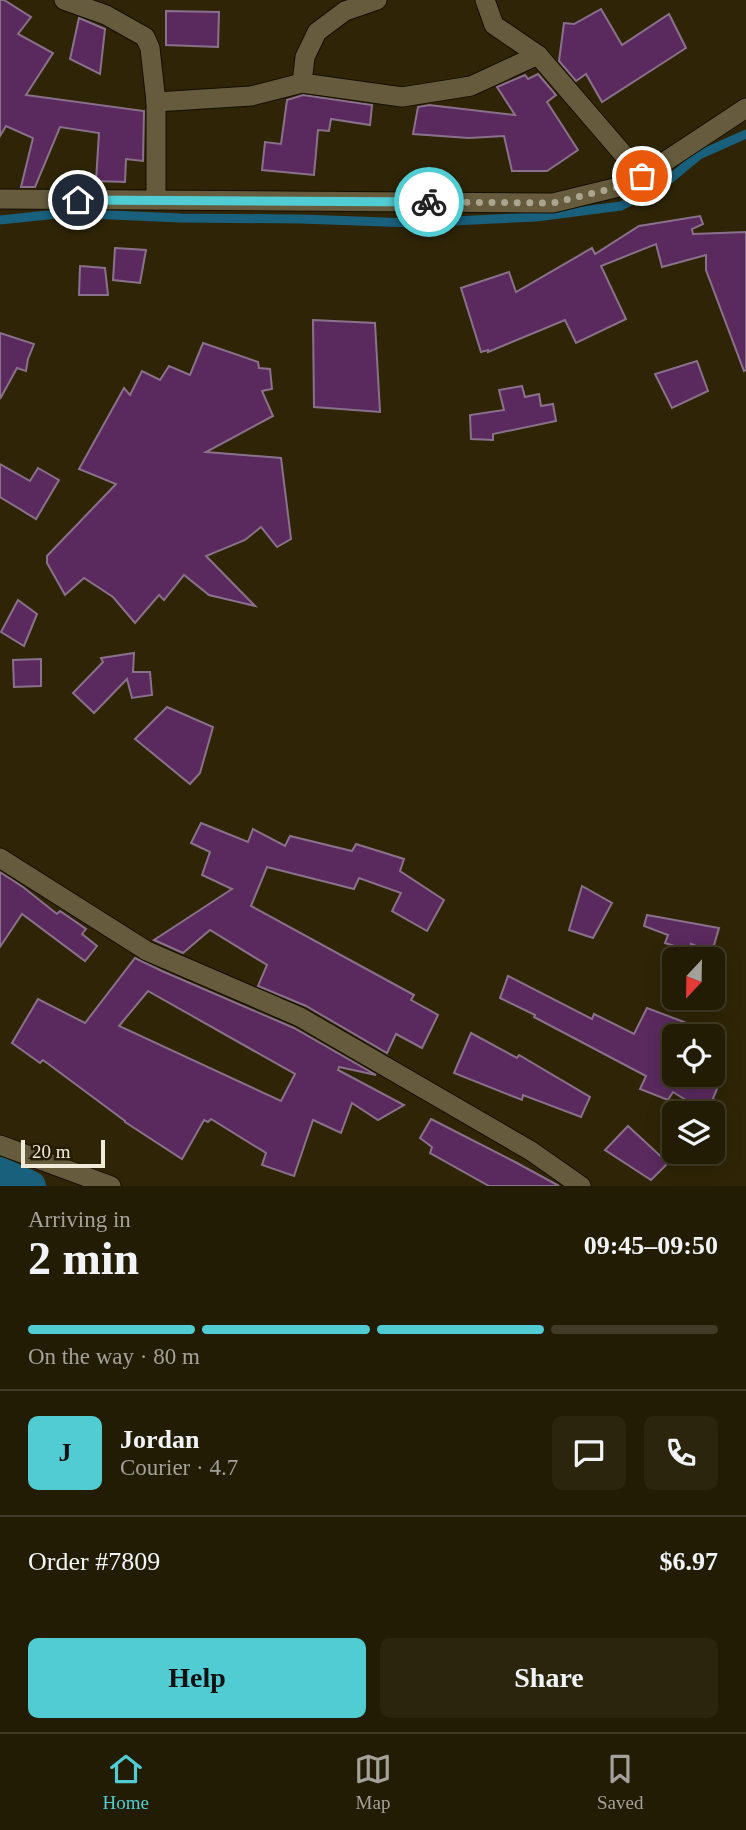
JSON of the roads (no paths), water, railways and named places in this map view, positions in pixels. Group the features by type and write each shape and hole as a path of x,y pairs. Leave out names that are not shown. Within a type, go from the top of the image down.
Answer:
{"street":[{"path":"64,0 106,15 145,37 150,48 156,102 156,200"},
{"path":"302,83 305,57 317,33 345,11 377,0"},
{"path":"485,0 494,25 538,55 642,176"},
{"path":"156,102 251,96 302,83 402,97 471,86 538,55"},
{"path":"0,199 553,203 631,184 746,108"},
{"path":"0,858 147,951 300,1017 531,1151 580,1186"},
{"path":"0,1145 111,1186"}],"waterway":[{"path":"0,220 67,213 412,223 536,217 621,206 665,183 699,155 746,134"},
{"path":"0,1172 31,1186"}]}
